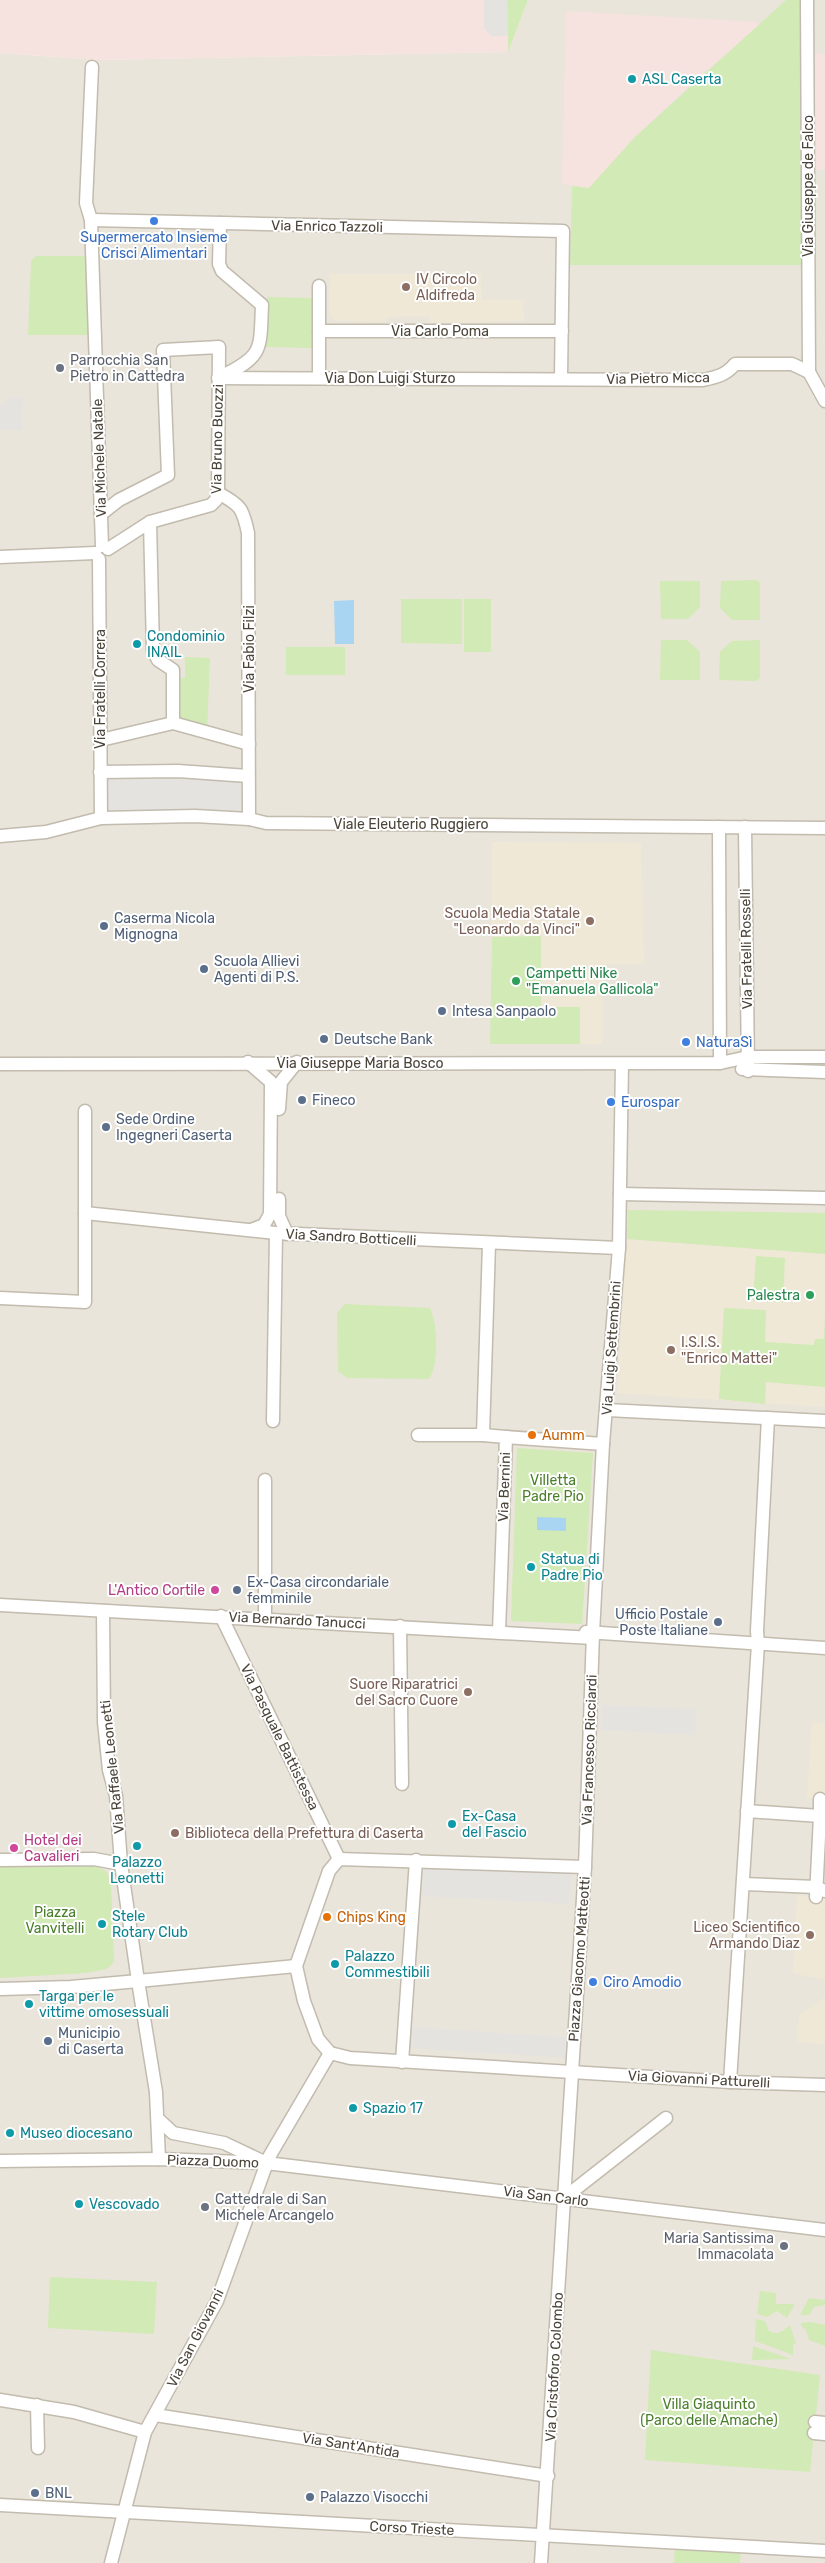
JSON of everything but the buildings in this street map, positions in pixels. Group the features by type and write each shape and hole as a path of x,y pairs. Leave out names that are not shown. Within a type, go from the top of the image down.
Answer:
{"street":[{"name":"Via Giuseppe de Falco","path":"808,0 809,372"},
{"name":"Via Michele Natale","path":"92,67 86,203 91,220 101,551"},
{"name":"Via Enrico Tazzoli","path":"91,220 563,231 562,331"},
{"path":"218,378 247,364 260,347 262,305 222,271 218,264 220,223"},
{"path":"319,286 319,378"},
{"name":"Via Carlo Poma","path":"319,331 562,331"},
{"path":"561,378 562,331"},
{"name":"Via Bruno Buozzi","path":"100,514 119,500 168,475 163,350 218,347 218,493 216,500 211,505 150,522 101,551"},
{"name":"Via Pietro Micca","path":"561,378 703,380 728,372 735,364 792,364 809,372"},
{"path":"809,372 824,398"},
{"name":"Via Don Luigi Sturzo","path":"218,378 561,378"},
{"name":"Via Fabio Filzi","path":"218,493 235,502 243,510 248,533 249,818"},
{"path":"150,522 153,650 158,660 173,670 173,723"},
{"path":"0,557 101,551"},
{"name":"Via Fratelli Correra","path":"101,551 101,818"},
{"path":"101,740 173,723 249,744"},
{"path":"100,772 178,771 248,776"},
{"name":"Viale Eleuterio Ruggiero","path":"0,836 46,832 101,818 168,816 249,818 266,823 825,828"},
{"name":"Via Fratelli Rosselli","path":"719,827 720,1063"},
{"name":"Via Fratelli Rosselli","path":"745,827 748,1070"},
{"name":"Via Giuseppe Maria Bosco","path":"0,1064 297,1062 622,1064 720,1063 748,1057 825,1057"},
{"path":"248,1062 271,1082 270,1214 264,1225 248,1230"},
{"path":"273,1421 282,1234 279,1216 279,1092 281,1082 297,1062"},
{"name":"Via Giuseppe Maria Bosco","path":"720,1063 748,1070 825,1072"},
{"name":"Via Luigi Settembrini","path":"593,1635 606,1410 618,1251 622,1064"},
{"path":"0,1298 85,1302 86,1111"},
{"path":"620,1194 825,1198"},
{"name":"Via Sandro Botticelli","path":"85,1213 282,1234 488,1247 618,1251"},
{"path":"483,1435 488,1247"},
{"path":"606,1410 825,1421"},
{"path":"730,2082 758,1644 757,1631 768,1418"},
{"name":"Via Bernini","path":"418,1435 506,1437 499,1629"},
{"path":"506,1437 604,1444"},
{"path":"264,1619 265,1480"},
{"name":"Via Bernardo Tanucci","path":"0,1605 400,1626 499,1629 825,1648"},
{"name":"Via Raffaele Leonetti","path":"103,1611 104,1722 109,1770 116,1796 121,1864 158,2124"},
{"name":"Via Pasquale Battistessa","path":"221,1616 339,1859"},
{"path":"400,1626 402,1784"},
{"name":"Via Francesco Ricciardi","path":"585,1867 593,1635"},
{"path":"743,1884 819,1892 820,1799"},
{"path":"748,1811 820,1816"},
{"path":"0,1860 94,1859 121,1864"},
{"path":"339,1859 329,1871 296,1966 304,2001 318,2039 330,2053 350,2058 572,2072"},
{"name":"Piazza Giacomo Matteotti","path":"339,1859 416,1860 585,1867 564,2198"},
{"path":"402,2062 416,1860"},
{"path":"0,1989 71,1987 296,1966"},
{"name":"Via San Giovanni","path":"111,2563 145,2432 216,2301 266,2163 330,2053"},
{"name":"Via Giovanni Patturelli","path":"572,2072 730,2082 825,2085"},
{"path":"564,2198 666,2118"},
{"name":"Piazza Duomo","path":"158,2124 160,2159 266,2163"},
{"name":"Piazza Duomo","path":"158,2124 173,2134 224,2142 266,2163"},
{"path":"0,2161 160,2159"},
{"name":"Via San Carlo","path":"266,2163 825,2230"},
{"name":"Via Cristoforo Colombo","path":"541,2563 548,2476 564,2198"},
{"path":"0,2400 37,2405 145,2432"},
{"path":"37,2405 38,2448"},
{"name":"Via Sant'Antida","path":"155,2414 548,2476"},
{"name":"Corso Trieste","path":"0,2505 825,2550"}],"shaded area":[{"path":"0,0 507,0 508,52 98,60 0,53"},
{"path":"484,0 507,0 508,36 491,36 484,28"},
{"path":"528,0 825,0 825,2563 0,2563 0,53 98,60 508,52"},
{"path":"566,11 755,22 761,25 701,75 635,137 589,188 562,184"},
{"path":"816,53 825,54 825,170 815,170 813,61"},
{"name":"IV Circolo Aldifreda","path":"330,274 481,274 482,300 523,300 524,321 429,323 429,316 387,317 384,322 335,321 329,313"},
{"path":"9,398 23,398 22,430 0,430 0,404 5,404 5,400"},
{"path":"100,772 248,776 249,819 101,818"},
{"path":"492,842 641,843 644,964 603,964 602,1044 580,1044 580,1007 541,1007 541,936 492,937"},
{"path":"627,1239 825,1254 825,1407 617,1393"},
{"path":"602,1705 697,1709 695,1735 601,1730"},
{"path":"812,1722 825,1723 825,1800 807,1798"},
{"path":"424,1867 572,1873 569,1904 421,1896"},
{"name":"Liceo Scientifico Armando Diaz","path":"797,1896 825,1897 825,1980 793,1973"},
{"path":"825,1997 825,2044 797,2042 799,2015"},
{"path":"411,2027 565,2037 565,2058 410,2048"}],"green space":[{"path":"507,0 528,0 508,52"},
{"path":"786,0 800,0 808,265 570,265 572,186 589,188 635,137"},
{"path":"36,256 86,256 88,335 28,335 31,261"},
{"path":"267,297 313,298 312,348 266,347"},
{"path":"757,580 760,583 760,620 732,620 720,608 721,581"},
{"path":"660,581 700,581 700,607 688,619 661,619"},
{"path":"401,599 462,599 462,644 401,643"},
{"path":"464,599 491,599 491,652 464,652"},
{"path":"661,640 687,640 700,652 700,680 660,680"},
{"path":"760,640 760,678 756,681 719,680 720,652 732,641"},
{"path":"286,647 345,647 345,675 286,675"},
{"path":"185,657 210,658 207,732 173,723 173,677 185,678"},
{"name":"Campetti Nike \"Emanuela Gallicola\"","path":"541,936 541,1007 580,1007 580,1044 490,1044 492,937"},
{"path":"628,1210 825,1213 825,1254 627,1239"},
{"path":"756,1256 785,1258 783,1302 753,1301"},
{"path":"345,1304 430,1308 435,1324 436,1355 429,1379 347,1378 338,1371 337,1313"},
{"path":"724,1308 766,1310 765,1342 814,1345 815,1339 824,1339 825,1317 825,1387 766,1382 765,1404 719,1399"},
{"name":"Villetta Padre Pio","path":"517,1448 593,1453 582,1624 511,1621"},
{"name":"Piazza Vanvitelli","path":"97,1866 107,1872 111,1881 114,1962 107,1969 86,1973 0,1978 0,1867"},
{"path":"50,2277 157,2282 154,2334 48,2328"},
{"path":"760,2291 776,2293 776,2304 795,2304 787,2318 777,2311 767,2317 757,2314"},
{"path":"809,2298 825,2300 825,2305 814,2307 809,2315 800,2315"},
{"path":"756,2319 765,2321 769,2331 776,2333 781,2332 790,2325 796,2344 793,2344 793,2355 755,2341"},
{"path":"811,2322 825,2325 825,2346 809,2340 806,2330 801,2326 801,2323"},
{"path":"753,2346 791,2359 752,2360"},
{"name":"Villa Giaquinto (Parco delle Amache)","path":"651,2350 820,2375 810,2472 645,2460"},
{"path":"675,2544 741,2547 740,2563 674,2563"}],"water":[{"path":"354,600 354,644 335,644 334,601"},
{"path":"537,1517 566,1518 566,1531 537,1530"}],"place":[{"name":"ASL Caserta","path":"632,79"},
{"name":"Supermercato Insieme Crisci Alimentari","path":"154,221"},
{"name":"IV Circolo Aldifreda","path":"406,287"},
{"name":"Parrocchia San Pietro in Cattedra","path":"60,368"},
{"name":"Condominio INAIL","path":"137,644"},
{"name":"Scuola Media Statale \"Leonardo da Vinci\"","path":"590,921"},
{"name":"Caserma Nicola Mignogna","path":"104,926"},
{"name":"Scuola Allievi Agenti di P.S.","path":"204,969"},
{"name":"Campetti Nike \"Emanuela Gallicola\"","path":"516,981"},
{"name":"Intesa Sanpaolo","path":"442,1011"},
{"name":"Deutsche Bank","path":"324,1039"},
{"name":"NaturaSì","path":"686,1042"},
{"name":"Fineco","path":"302,1100"},
{"name":"Eurospar","path":"611,1102"},
{"name":"Sede Ordine Ingegneri Caserta","path":"106,1127"},
{"name":"Palestra","path":"810,1295"},
{"name":"I.S.I.S. \"Enrico Mattei\"","path":"671,1350"},
{"name":"Aumm","path":"532,1435"},
{"name":"Statua di Padre Pio","path":"531,1567"},
{"name":"L'Antico Cortile","path":"215,1590"},
{"name":"Ex-Casa circondariale femminile","path":"237,1590"},
{"name":"Ufficio Postale Poste Italiane","path":"718,1622"},
{"name":"Suore Riparatrici del Sacro Cuore","path":"468,1692"},
{"name":"Ex-Casa del Fascio","path":"452,1824"},
{"name":"Biblioteca della Prefettura di Caserta","path":"175,1833"},
{"name":"Palazzo Leonetti","path":"137,1846"},
{"name":"Hotel dei Cavalieri","path":"14,1848"},
{"name":"Chips King","path":"327,1917"},
{"name":"Stele Rotary Club","path":"102,1924"},
{"name":"Liceo Scientifico Armando Diaz","path":"810,1935"},
{"name":"Palazzo Commestibili","path":"335,1964"},
{"name":"Ciro Amodio","path":"593,1982"},
{"name":"Targa per le vittime omosessuali","path":"29,2004"},
{"name":"Municipio di Caserta","path":"48,2041"},
{"name":"Spazio 17","path":"353,2108"},
{"name":"Museo diocesano","path":"10,2133"},
{"name":"Vescovado","path":"79,2204"},
{"name":"Cattedrale di San Michele Arcangelo","path":"205,2207"},
{"name":"Maria Santissima Immacolata","path":"784,2246"},
{"name":"BNL","path":"35,2493"},
{"name":"Palazzo Visocchi","path":"310,2497"}]}
